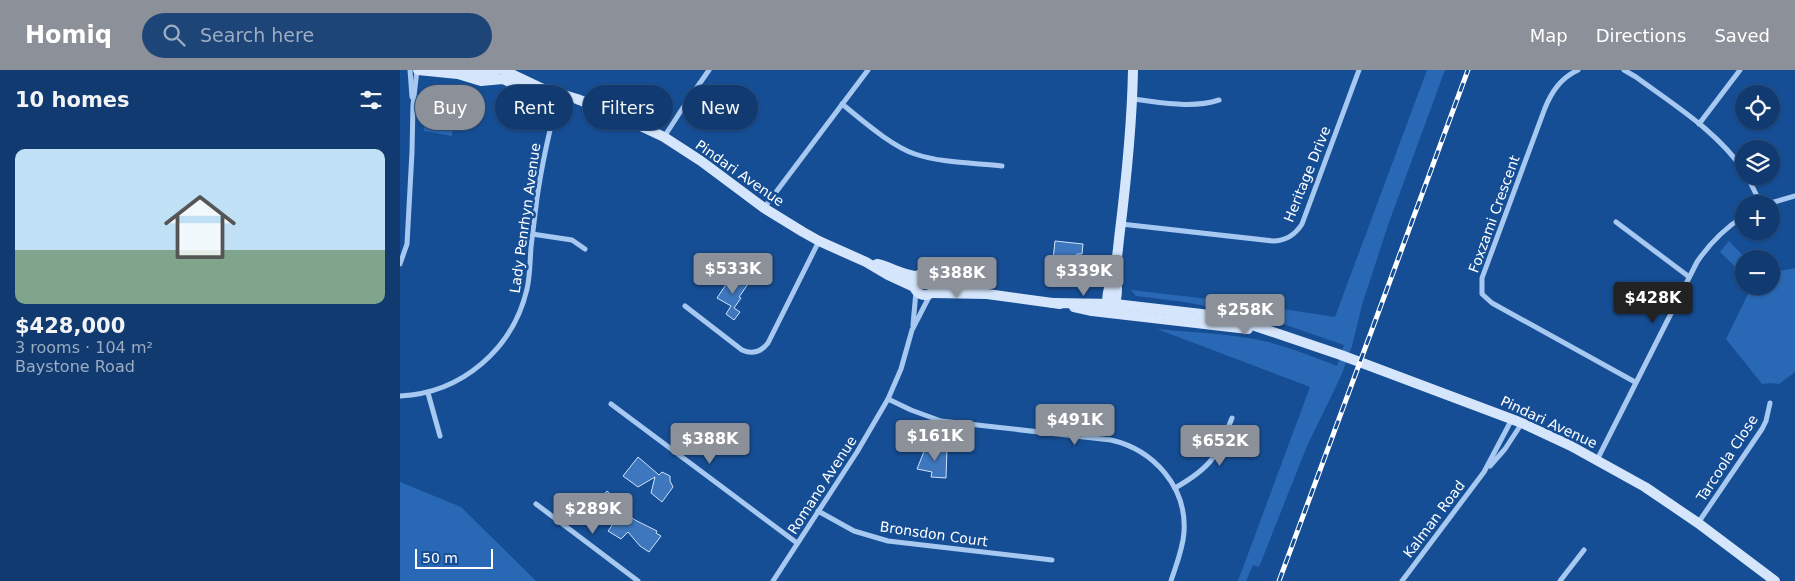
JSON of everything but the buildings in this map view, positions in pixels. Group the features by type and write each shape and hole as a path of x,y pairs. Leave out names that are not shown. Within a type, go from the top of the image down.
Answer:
{"street":[{"path":"410,70 413,105"},
{"path":"400,264 407,244 413,105 417,70"},
{"name":"Pindari Avenue","path":"417,70 458,74 481,80 503,72 522,85"},
{"path":"664,138 709,70"},
{"path":"764,208 868,70"},
{"path":"1110,307 1110,283 1115,268 1121,224 1132,99 1132,70"},
{"name":"Heritage Drive","path":"1121,224 1273,241 1290,238 1299,230 1302,224 1359,70"},
{"name":"Foxzami Crescent","path":"1578,70 1569,74 1561,81 1550,96 1482,278 1482,294 1492,303 1635,382"},
{"path":"1624,70 1698,124 1725,147 1735,160"},
{"path":"1698,124 1740,70"},
{"name":"Pindari Avenue","path":"573,98 597,106 664,138 701,161 764,208 820,241 866,262 915,289"},
{"path":"1132,99 1194,105 1219,100"},
{"path":"842,104 894,143 915,154 939,159 1002,166"},
{"name":"Lady Penrhyn Avenue","path":"400,396 428,393 459,380 488,359 511,330 518,317 528,287 532,234 540,177 551,130"},
{"path":"1780,200 1795,196"},
{"path":"1616,222 1688,276"},
{"path":"1597,460 1688,276 1713,240 1735,223"},
{"path":"532,234 572,240 584,248"},
{"path":"685,306 742,350 751,353 760,351 768,343 820,241"},
{"name":"Pindari Avenue","path":"866,262 888,266 912,276 918,276"},
{"path":"928,274 936,281 936,287 931,294 922,295 915,289 915,281 918,276 928,274"},
{"name":"Pindari Avenue","path":"936,281 987,294 1054,303 1092,311 1110,307 1286,336 1341,355 1517,421 1597,460 1645,487 1698,523 1775,581"},
{"name":"Romano Avenue","path":"773,581 867,437 888,400 901,369 912,330 915,289"},
{"name":"Pindari Avenue","path":"931,294 987,294"},
{"name":"Romano Avenue","path":"912,330 931,294"},
{"path":"428,393 440,436"},
{"path":"888,400 926,416 948,422 1099,438 1122,442 1150,457 1167,475 1175,488 1182,510 1184,534 1171,581"},
{"name":"Tarcoola Close","path":"1698,523 1762,429 1770,403"},
{"path":"611,404 797,543"},
{"path":"1175,488 1195,476 1210,463 1220,448 1232,418"},
{"name":"Kalman Road","path":"1484,472 1505,449 1517,421"},
{"name":"Kalman Road","path":"1402,581 1484,472 1517,421"},
{"path":"536,504 638,581"},
{"name":"Bronsdon Court","path":"818,511 854,531 888,542 1052,560"},
{"path":"1570,581 1562,579 1584,550"}],"shaded area":[{"path":"1427,70 1445,70 1388,225 1362,305 1352,346 1341,376 1307,446 1259,567 1253,565 1246,581 1238,581 1310,387 1157,329 1254,339 1285,347 1337,366 1344,345 1260,316 1184,302 1136,296 1131,290 1251,304 1335,317"},
{"path":"424,130 453,130 452,136"},
{"path":"1729,241 1738,250 1735,250 1735,266 1720,252"},
{"path":"1795,268 1795,372 1779,384 1762,384 1726,339 1748,295 1780,295 1780,271"},
{"path":"400,482 461,507 536,581 400,581"}],"railway":[{"path":"1279,581 1468,70"}]}
